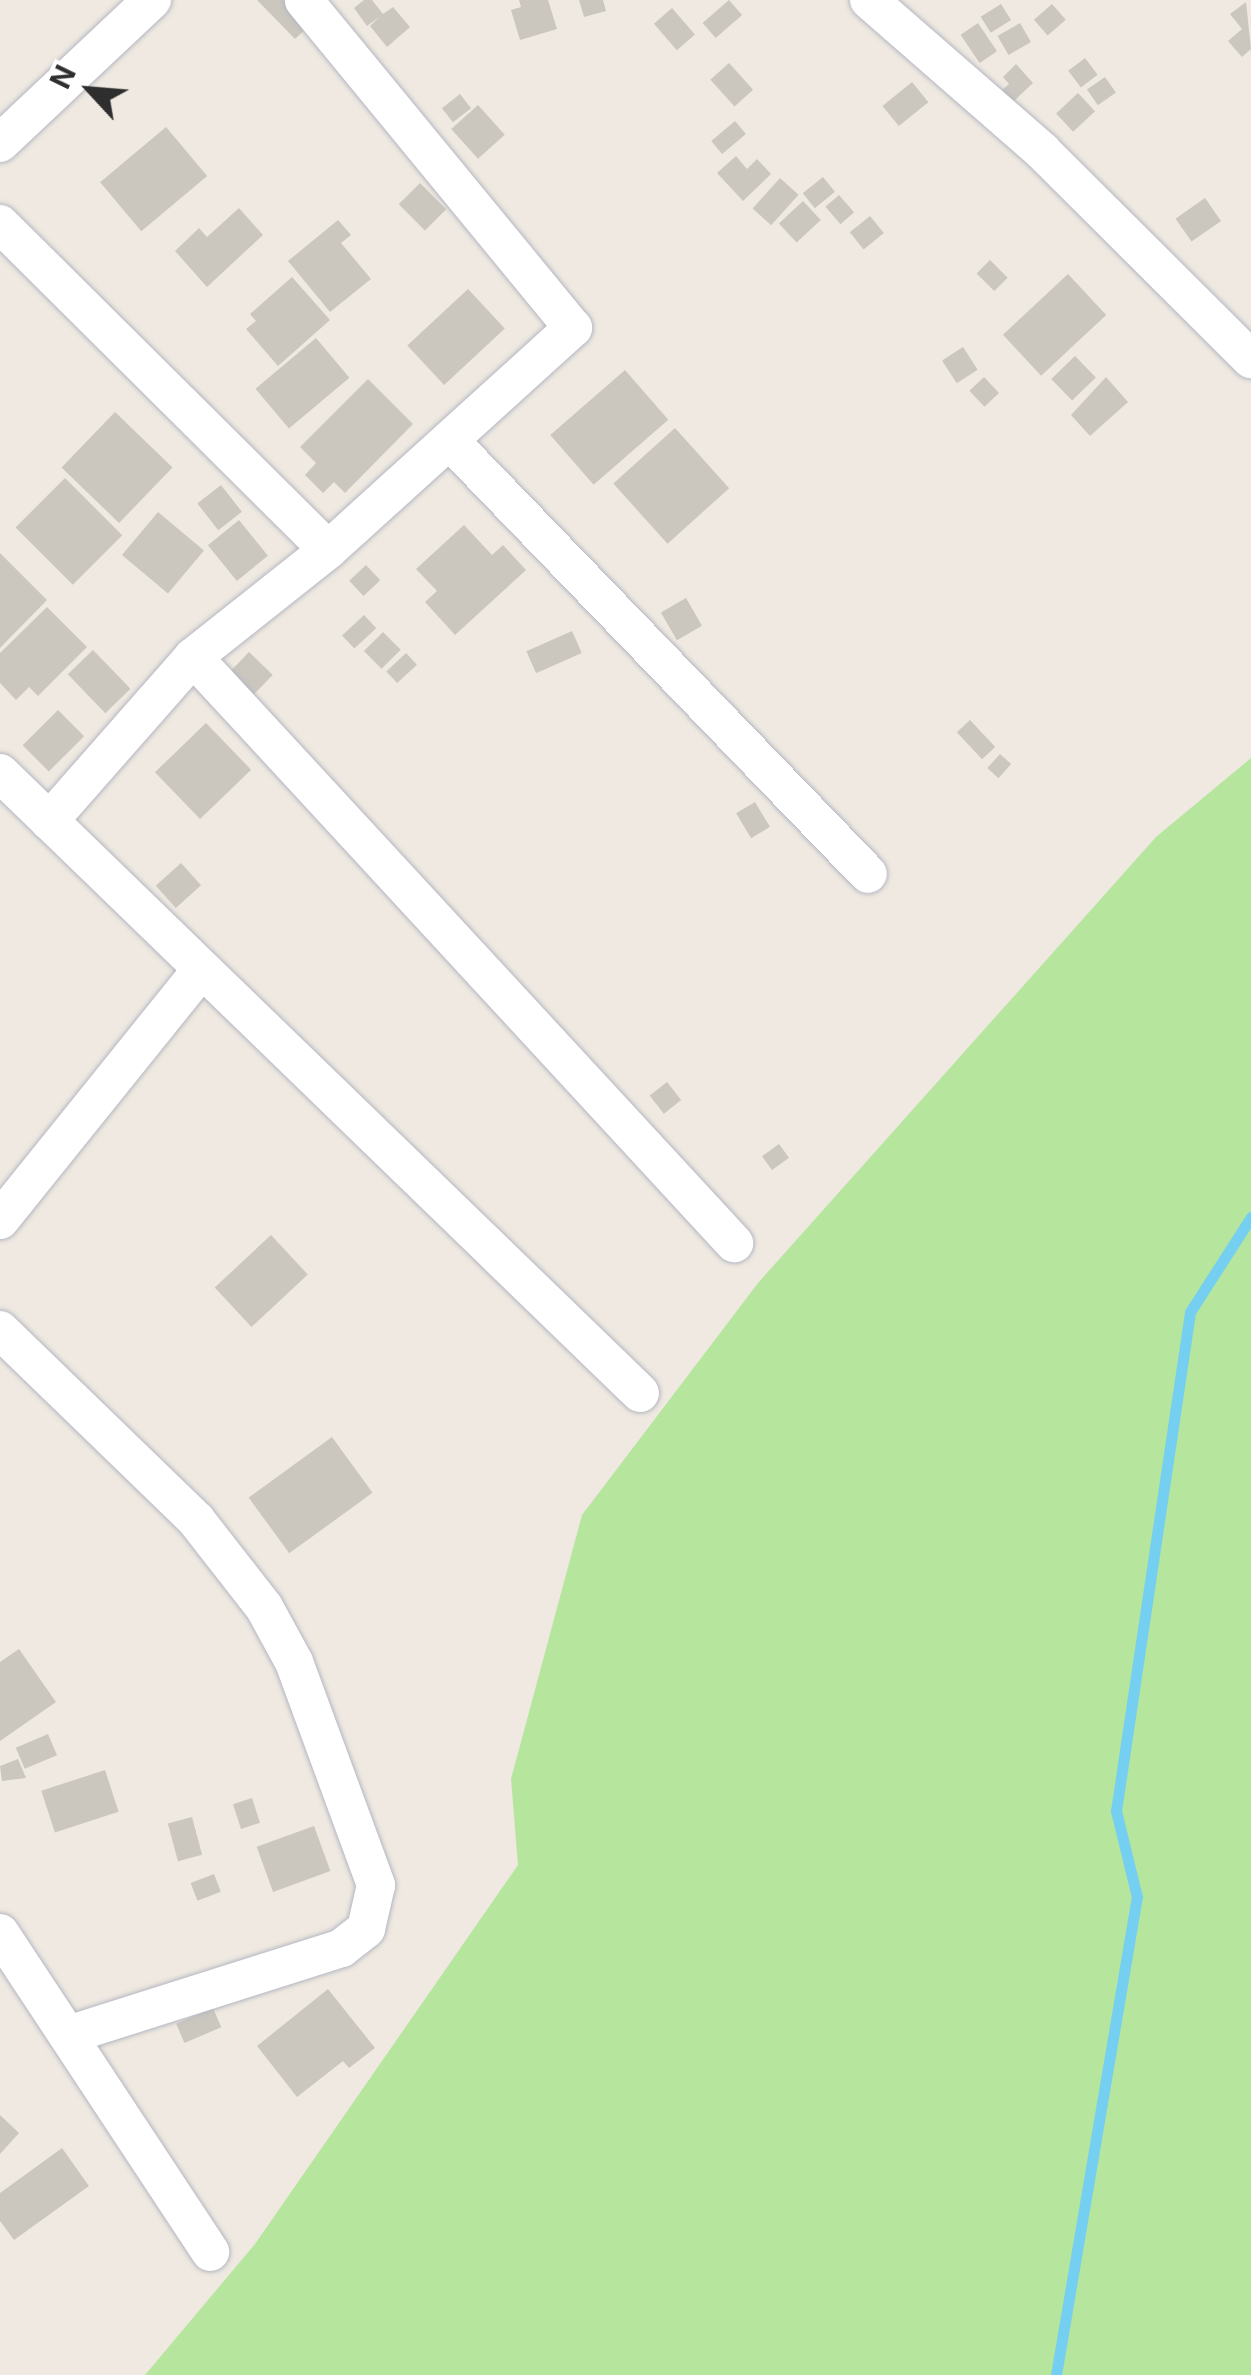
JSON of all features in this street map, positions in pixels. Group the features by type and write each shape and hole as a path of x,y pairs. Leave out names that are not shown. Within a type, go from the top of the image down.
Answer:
{"street":[{"path":"0,143 152,0"},
{"path":"49,820 193,656 328,550 573,328 304,0"},
{"path":"868,0 1042,151 1251,359"},
{"path":"0,224 328,550"},
{"path":"449,440 868,874"},
{"path":"193,656 734,1244"},
{"path":"0,774 640,1392"},
{"path":"0,1220 202,969"},
{"path":"0,1330 196,1520 264,1607 294,1662 376,1885 366,1929 342,1948 67,2035"},
{"path":"0,1932 210,2252"}],"green space":[{"path":"1251,758 1251,2375 145,2375 255,2244 518,1865 511,1779 582,1515 758,1283 1156,837"}],"building":[{"path":"257,0 293,0 313,22 295,39"},
{"path":"364,0 372,0 383,14 393,7 410,27 387,47 370,26 379,17 367,26 354,8"},
{"path":"519,0 548,0 557,29 520,40 511,10 521,7"},
{"path":"579,0 603,0 606,11 584,17"},
{"path":"729,0 742,15 716,38 703,23"},
{"path":"1246,2 1251,49 1242,57 1228,41 1242,29 1230,14"},
{"path":"1001,4 1011,20 991,33 981,17"},
{"path":"1052,4 1066,20 1048,36 1034,20"},
{"path":"672,8 695,34 677,50 654,24"},
{"path":"978,23 997,51 980,63 961,35"},
{"path":"1020,23 1031,42 1008,55 997,36"},
{"path":"1085,58 1098,75 1081,87 1068,71"},
{"path":"729,63 753,90 735,106 710,80"},
{"path":"1016,64 1033,83 1014,101 1002,90 1009,84 1003,77"},
{"path":"1105,77 1116,93 1098,105 1087,90"},
{"path":"912,82 928,102 899,126 882,106"},
{"path":"1078,93 1095,111 1073,132 1056,113"},
{"path":"460,94 471,108 453,122 442,108"},
{"path":"478,105 505,135 478,159 451,129"},
{"path":"735,121 746,134 722,154 711,141"},
{"path":"166,127 207,176 141,231 100,182"},
{"path":"736,156 747,169 757,159 771,174 743,201 717,173"},
{"path":"823,177 835,192 815,208 803,193"},
{"path":"780,178 799,195 771,225 753,208"},
{"path":"420,183 446,209 425,230 399,204"},
{"path":"839,195 854,212 841,224 825,207"},
{"path":"1205,198 1221,221 1192,242 1176,219"},
{"path":"803,201 821,220 797,243 779,224"},
{"path":"239,208 263,235 207,287 175,251 199,228 207,237"},
{"path":"870,216 884,233 864,249 850,232"},
{"path":"338,220 351,235 341,243 371,279 330,312 288,261"},
{"path":"990,260 1008,278 994,291 977,273"},
{"path":"1068,274 1106,315 1041,376 1003,335"},
{"path":"292,277 330,320 278,366 246,329 256,321 250,314"},
{"path":"468,289 505,328 444,385 407,346"},
{"path":"316,338 349,378 289,429 255,389"},
{"path":"963,347 978,370 957,383 942,361"},
{"path":"1075,356 1096,378 1072,401 1051,379"},
{"path":"625,370 668,420 594,485 550,435"},
{"path":"984,377 999,393 984,407 969,391"},
{"path":"1106,377 1128,402 1090,436 1071,415"},
{"path":"368,379 413,424 345,493 334,482 323,493 305,475 316,463 300,447"},
{"path":"115,412 173,468 119,523 62,467"},
{"path":"675,428 729,488 668,544 613,484"},
{"path":"65,478 122,535 73,585 16,527"},
{"path":"221,485 242,512 218,530 197,503"},
{"path":"158,512 204,551 168,593 122,555"},
{"path":"239,520 268,556 237,581 208,545"},
{"path":"464,525 492,555 503,545 526,570 455,635 425,602 437,591 416,569"},
{"path":"0,553 47,600 0,648"},
{"path":"366,565 380,580 364,596 349,581"},
{"path":"686,598 702,626 677,640 661,612"},
{"path":"47,607 87,647 38,696 29,687 16,700 0,683 0,653"},
{"path":"364,615 376,628 354,649 342,635"},
{"path":"572,631 582,653 536,673 526,651"},
{"path":"383,632 401,650 382,669 364,651"},
{"path":"93,650 131,689 105,713 68,674"},
{"path":"249,652 273,675 249,699 225,676"},
{"path":"406,653 417,665 397,683 386,671"},
{"path":"58,710 84,736 49,772 23,745"},
{"path":"970,720 995,747 982,759 957,732"},
{"path":"206,723 251,770 200,819 155,772"},
{"path":"1000,754 1011,764 998,778 987,768"},
{"path":"755,802 770,827 751,838 736,813"},
{"path":"181,863 201,885 176,908 156,886"},
{"path":"667,1082 681,1100 664,1114 650,1096"},
{"path":"779,1144 789,1158 772,1170 762,1156"},
{"path":"271,1235 308,1274 252,1327 215,1288"},
{"path":"332,1437 373,1493 289,1553 249,1498"},
{"path":"19,1649 56,1702 0,1741 0,1662"},
{"path":"48,1734 57,1755 25,1769 16,1748"},
{"path":"18,1759 26,1778 2,1781 0,1766"},
{"path":"105,1770 119,1812 55,1833 41,1791"},
{"path":"252,1798 260,1823 241,1829 233,1804"},
{"path":"192,1817 202,1855 178,1861 168,1823"},
{"path":"314,1826 330,1871 273,1892 257,1847"},
{"path":"214,1874 221,1892 197,1901 191,1883"},
{"path":"328,1989 375,2048 349,2068 343,2061 297,2097 257,2046"},
{"path":"213,2008 221,2027 184,2043 176,2024"},
{"path":"0,2115 19,2133 0,2154"},
{"path":"62,2148 89,2186 14,2240 0,2221 0,2193"}],"waterway":[{"path":"1056,2375 1137,1897 1116,1811 1190,1312 1251,1217"}]}
